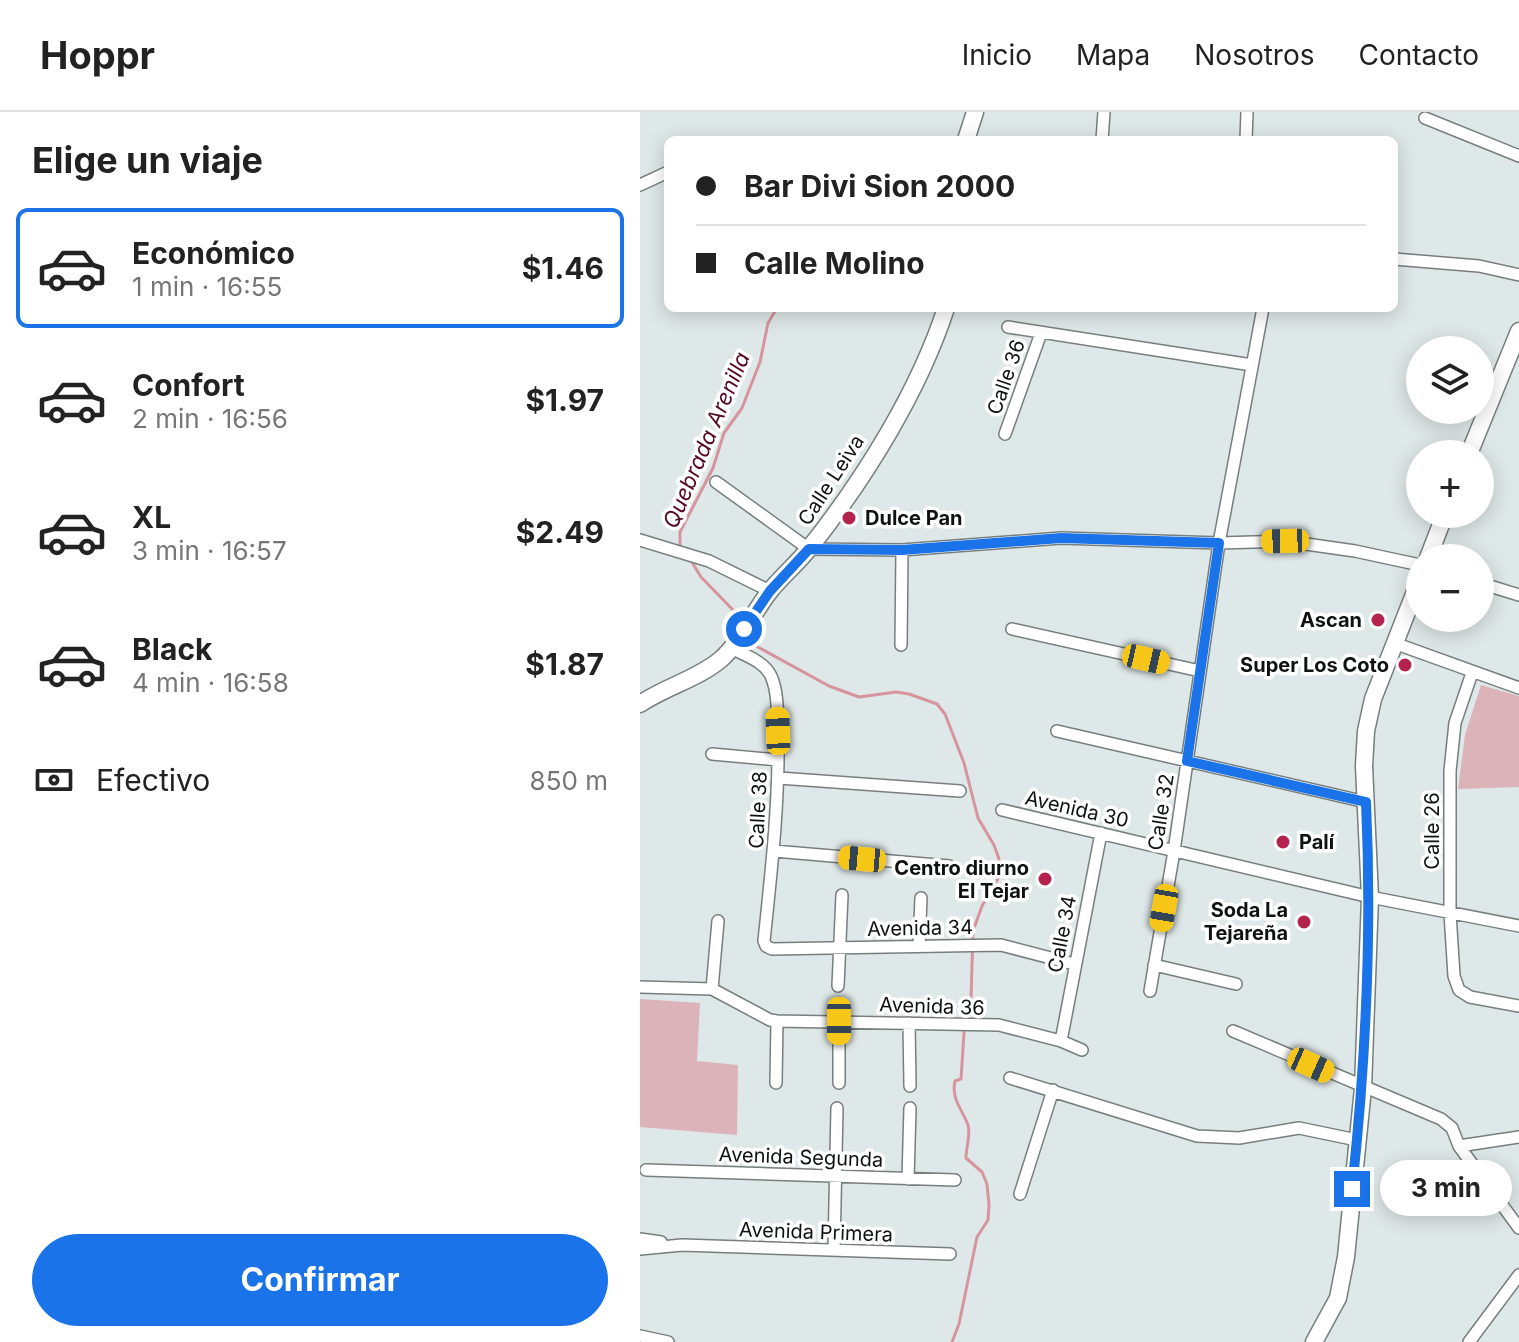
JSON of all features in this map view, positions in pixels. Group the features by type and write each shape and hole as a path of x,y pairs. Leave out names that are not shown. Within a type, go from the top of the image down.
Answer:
{"main road":[{"path":"967,136 975,112"},
{"name":"Calle Leiva","path":"640,704 717,662 731,648 770,591 809,549 851,492 905,399 945,312"},
{"path":"1475,440 1519,331"},
{"path":"1314,1342 1338,1298 1346,1257 1363,1088 1370,897 1366,731 1373,699 1406,613"}],"street":[{"path":"1102,136 1104,112"},
{"path":"1246,136 1247,112"},
{"path":"1425,118 1519,156"},
{"path":"640,185 664,174"},
{"path":"1398,259 1479,266 1519,275"},
{"name":"Calle 32","path":"1150,991 1174,851 1219,543 1262,312"},
{"path":"1008,327 1252,365"},
{"name":"Calle 36","path":"1005,434 1041,333"},
{"path":"716,482 809,549 902,550 1061,538 1219,543 1285,541 1406,562"},
{"path":"640,540 709,561 770,591"},
{"path":"901,645 902,550"},
{"path":"1494,587 1519,595"},
{"path":"1012,629 1200,671"},
{"path":"1394,643 1519,688"},
{"name":"Calle 38","path":"731,648 764,666 771,677 777,715 779,778 766,946"},
{"name":"Calle 26","path":"1472,673 1455,723 1450,771 1450,913 1454,976 1459,990 1470,997 1519,1006"},
{"path":"1057,731 1366,802"},
{"path":"712,754 778,760"},
{"path":"779,778 960,791"},
{"name":"Avenida 30","path":"1002,810 1370,897 1519,926"},
{"name":"Calle 34","path":"1061,1041 1101,833"},
{"path":"774,851 949,866"},
{"path":"838,986 842,895"},
{"path":"919,946 921,898"},
{"path":"712,989 718,921"},
{"name":"Avenida 34","path":"766,946 772,949 1001,945 1074,964"},
{"path":"1154,965 1236,984"},
{"name":"Avenida 36","path":"640,987 712,989 777,1021 999,1025 1061,1041 1082,1050"},
{"path":"776,1083 777,1021"},
{"path":"839,1021 839,1083"},
{"path":"909,1023 910,1086"},
{"path":"1233,1031 1363,1088 1425,1110 1452,1128 1459,1146 1519,1228"},
{"path":"1010,1078 1197,1136 1239,1138 1299,1128 1357,1140"},
{"path":"1020,1194 1053,1090"},
{"path":"834,1250 837,1108"},
{"path":"908,1179 910,1108"},
{"path":"1459,1146 1519,1137"},
{"name":"Avenida Segunda","path":"646,1170 955,1180"},
{"name":"Avenida Primera","path":"640,1239 682,1245 950,1254"},
{"name":"Avenida Primera","path":"640,1249 682,1245"},
{"path":"1469,1342 1519,1275"},
{"path":"640,1336 668,1342"}],"shaded area":[{"path":"1481,685 1519,696 1519,787 1458,789 1465,735"},
{"path":"640,999 700,1003 697,1061 738,1065 737,1135 640,1127"}],"waterway":[{"name":"Quebrada Arenilla","path":"680,547 680,532 713,468 724,433 742,408 760,362 768,323 775,312"},
{"name":"Quebrada Arenilla","path":"690,559 701,577 734,611 739,626"},
{"name":"Quebrada Arenilla","path":"745,640 829,686 859,697 896,692 937,704 945,714 964,763 978,818 999,859 999,877 982,906 973,931 971,999 965,1017 961,1079 955,1081 954,1087 969,1129 966,1158 982,1172 987,1184 988,1220 977,1237 959,1324 952,1342"}],"place":[{"name":"Dulce Pan","path":"849,518"},
{"name":"Ascan","path":"1378,620"},
{"name":"Super Los Coto","path":"1405,665"},
{"name":"Palí","path":"1283,842"},
{"name":"Centro diurno El Tejar","path":"1045,879"},
{"name":"Soda La Tejareña","path":"1304,922"}],"route":[{"path":"744,629 770,591 809,549 902,550 1061,538 1219,543 1187,761 1366,802 1370,897 1363,1088 1352,1189"}]}
